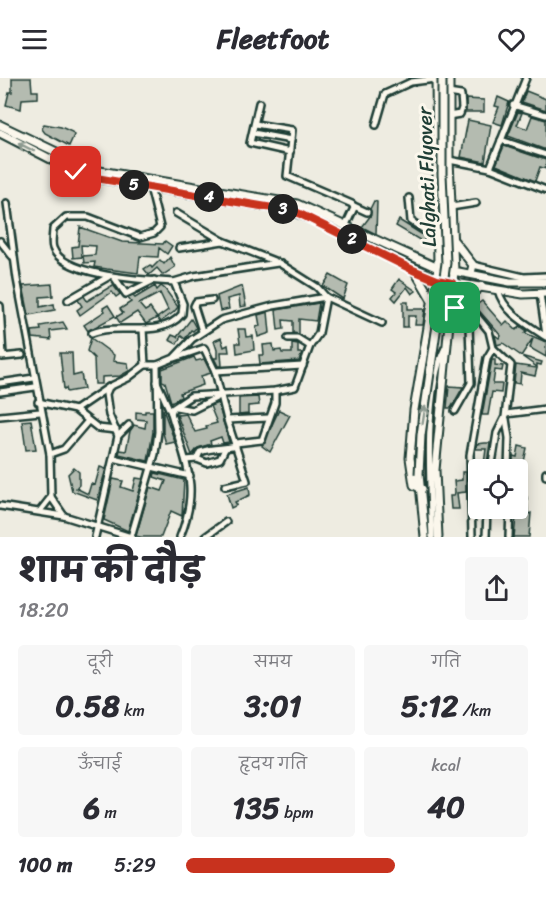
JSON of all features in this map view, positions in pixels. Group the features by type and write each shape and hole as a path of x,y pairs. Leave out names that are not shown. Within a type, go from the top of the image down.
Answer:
{"main road":[{"path":"425,537 422,489 414,485 411,437 438,268 435,160 438,78"},
{"name":"Lalghati Flyover","path":"422,489 419,474 421,435 446,263 438,78"},
{"path":"438,537 435,470 454,271 448,160 449,78"},
{"path":"0,125 94,170 297,204 438,268 510,282 546,282"},
{"path":"0,134 76,172 96,178 304,215 437,280 498,290 545,293"},
{"path":"402,252 426,259 433,253 438,229"},
{"path":"453,239 473,265 471,273"},
{"path":"413,270 422,280 433,302"},
{"path":"450,315 464,299 482,286"}],"street":[{"path":"376,125 385,94 411,82 438,78"},
{"path":"490,168 513,105 526,78"},
{"path":"448,93 461,95 462,108 460,114 448,116"},
{"path":"259,103 252,145 290,152"},
{"path":"513,105 546,116"},
{"path":"255,124 290,129 289,178 367,212"},
{"path":"253,133 291,140"},
{"path":"501,140 546,154"},
{"path":"448,160 490,168 546,190"},
{"path":"150,187 160,227 154,233 140,237 88,218 66,217 53,229 52,247 61,260 111,277 174,282 194,276 279,263"},
{"path":"409,198 411,221 436,238"},
{"path":"451,207 476,203"},
{"path":"8,204 14,260 35,387 50,454 51,496 64,516"},
{"path":"345,227 354,206"},
{"path":"176,213 223,241 279,263 317,287 326,297 382,323"},
{"path":"0,241 14,260"},
{"path":"179,248 223,241"},
{"path":"473,265 524,277 546,276"},
{"path":"111,277 126,294 154,280"},
{"path":"68,300 111,277"},
{"path":"92,333 104,329 143,329 168,326 182,314 183,304 174,282"},
{"path":"498,290 507,309 546,336"},
{"path":"545,293 546,336"},
{"path":"174,358 181,348 221,320 273,306 326,297"},
{"path":"171,413 191,396 220,396 295,387 310,346 319,333 326,297"},
{"path":"464,299 489,331 493,348 511,365 506,415 508,459"},
{"path":"202,332 194,306 196,302 212,300"},
{"path":"0,306 2,357 22,355"},
{"path":"455,411 471,383 469,326 474,312"},
{"path":"143,329 145,365"},
{"path":"288,338 297,338 310,346"},
{"path":"75,410 145,365 157,365 204,348 215,371 227,420 248,481 225,486"},
{"path":"432,537 430,431 439,361 445,348"},
{"path":"472,537 470,455 488,358 493,348"},
{"path":"0,506 64,516 131,537 158,432 157,365"},
{"path":"215,371 303,366"},
{"path":"0,383 34,378"},
{"path":"157,380 171,413 190,476 192,489 187,520 180,537 185,537"},
{"path":"0,392 35,387"},
{"path":"95,537 117,433 109,415 106,394 109,387"},
{"path":"197,459 200,452 216,446 225,449 262,440 275,403 274,391"},
{"path":"176,407 192,410 220,396"},
{"path":"38,402 75,410 103,430 117,433 129,425"},
{"path":"506,415 546,409"},
{"path":"0,416 40,412"},
{"path":"493,459 497,433 506,415"},
{"path":"227,420 269,418"},
{"path":"50,454 64,449 88,421"},
{"path":"186,460 197,459 207,463 219,459 225,449"},
{"path":"113,458 190,476"},
{"path":"40,511 51,496"},
{"path":"486,537 487,519"},
{"path":"509,537 510,519"},
{"path":"205,537 226,522"}],"building":[{"path":"12,78 31,78 32,91 38,91 38,98 22,99 21,109 6,105 9,92 12,92"},
{"path":"526,91 546,99 546,110 522,102"},
{"path":"498,97 509,102 502,125 493,122 499,107 495,106"},
{"path":"466,99 484,100 484,112 466,112"},
{"path":"518,112 522,113 517,125 527,129 532,116 546,120 546,150 508,136"},
{"path":"468,120 491,125 485,162 461,157"},
{"path":"44,124 72,132 74,135 69,146 45,133 42,129"},
{"path":"504,146 546,160 546,169 540,167 535,181 496,165"},
{"path":"374,201 377,202 376,234 362,227 371,215 370,209"},
{"path":"399,220 426,237 423,242 396,226"},
{"path":"80,227 122,242 163,244 165,241 172,246 167,254 159,248 158,257 140,256 138,273 94,267 95,262 84,263 83,256 95,255 96,246 81,245 82,257 73,258 72,247 78,246"},
{"path":"170,257 175,267 163,275 157,268 149,275 144,269 150,265 152,268 160,260 164,264"},
{"path":"330,275 348,285 343,299 323,286"},
{"path":"399,279 416,291 412,294 407,287 396,301 392,297 396,292 392,289"},
{"path":"52,284 53,296 40,297 40,307 54,304 55,310 29,315 23,286"},
{"path":"113,285 120,294 116,297 112,292 80,315 77,310 82,306 78,300 84,296 87,301"},
{"path":"155,286 157,290 161,286 165,289 178,307 174,312 160,322 157,318 146,324 137,312 120,323 116,317 123,313 120,309 131,302 128,298 133,296 135,298","holes":["160,293 168,310 157,318 150,308 145,311 139,304"]},
{"path":"242,286 246,306 240,307 239,296 227,299 229,309 220,311 217,296"},
{"path":"482,301 503,325 507,321 516,330 520,326 527,331 525,333 546,342 546,357 530,348 533,338 521,356 503,343 497,345 495,335 499,338 501,336 475,306"},
{"path":"403,302 408,302 408,309 425,309 423,325 415,325 416,316 408,316 408,327 403,327"},
{"path":"319,303 316,321 299,319 299,334 293,333 293,321 283,320 284,329 278,330 276,310"},
{"path":"108,305 115,316 88,331 84,325 105,311 103,308"},
{"path":"268,312 270,333 258,337 256,327 260,326 258,315"},
{"path":"191,319 196,328 191,330 185,339 181,336 177,344 169,340 172,335 177,337"},
{"path":"63,322 67,329 50,331 51,340 33,338 32,331 41,330 40,326"},
{"path":"238,329 245,329 246,337 253,336 254,350 237,353 236,343 240,343"},
{"path":"91,338 114,355 113,361 128,363 129,371 120,376 102,377 102,384 95,384 94,358 87,351"},
{"path":"221,338 224,347 228,345 229,352 221,352 222,366 218,366 214,358 217,358 217,350 214,341"},
{"path":"292,343 298,344 298,353 302,353 299,361 260,364 259,355 264,355 263,345 273,344 274,351 292,353"},
{"path":"60,353 72,353 73,376 81,374 84,389 67,392 66,388 64,389"},
{"path":"522,356 542,362 541,365 537,364 537,367"},
{"path":"194,357 196,361 204,359 211,373 201,376 203,385 180,393 181,397 171,402 165,382 162,381 162,369"},
{"path":"492,359 495,359 495,365 503,366 502,371 495,370 493,384 502,384 501,393 492,392 488,415 482,415"},
{"path":"516,365 537,368 535,376 521,373 520,384 514,383"},
{"path":"449,386 463,387 451,408 447,408"},
{"path":"258,397 259,405 248,406 248,414 239,415 239,398"},
{"path":"218,403 229,442 223,443 221,437 210,441 211,444 198,448 192,455 177,415 186,414 195,432 207,429 206,426 217,423 210,406"},
{"path":"163,409 175,442 166,444 163,433"},
{"path":"279,410 290,415 270,452 262,446"},
{"path":"145,411 153,411 153,432 148,461 119,454 120,450 126,451 130,431 134,425 145,428 146,420 136,419 136,412 145,413"},
{"path":"31,420 36,449 26,450 22,421"},
{"path":"490,443 488,459 485,459 486,449 476,449 477,444"},
{"path":"519,446 527,448 525,459 513,459 513,456 517,457"},
{"path":"100,467 106,469 97,500 72,491 68,474 74,468 79,472 79,485 76,488 88,494 91,484 95,485"},
{"path":"462,472 466,472 466,492 457,493 459,509 451,509 450,496 454,496 454,481 462,480"},
{"path":"155,473 184,480 182,516 171,511 161,537 136,536 150,487 162,491 166,481 154,477"},
{"path":"136,478 143,479 128,531 104,520 113,479 123,481 121,487 133,491"},
{"path":"249,487 250,495 235,502 237,505 231,508 227,494"},
{"path":"531,513 529,537 514,537 516,519 528,519 528,514"}],"route":[{"path":"76,172 96,178 288,210 304,215 413,270 437,280 452,283 450,315 455,308"}]}
